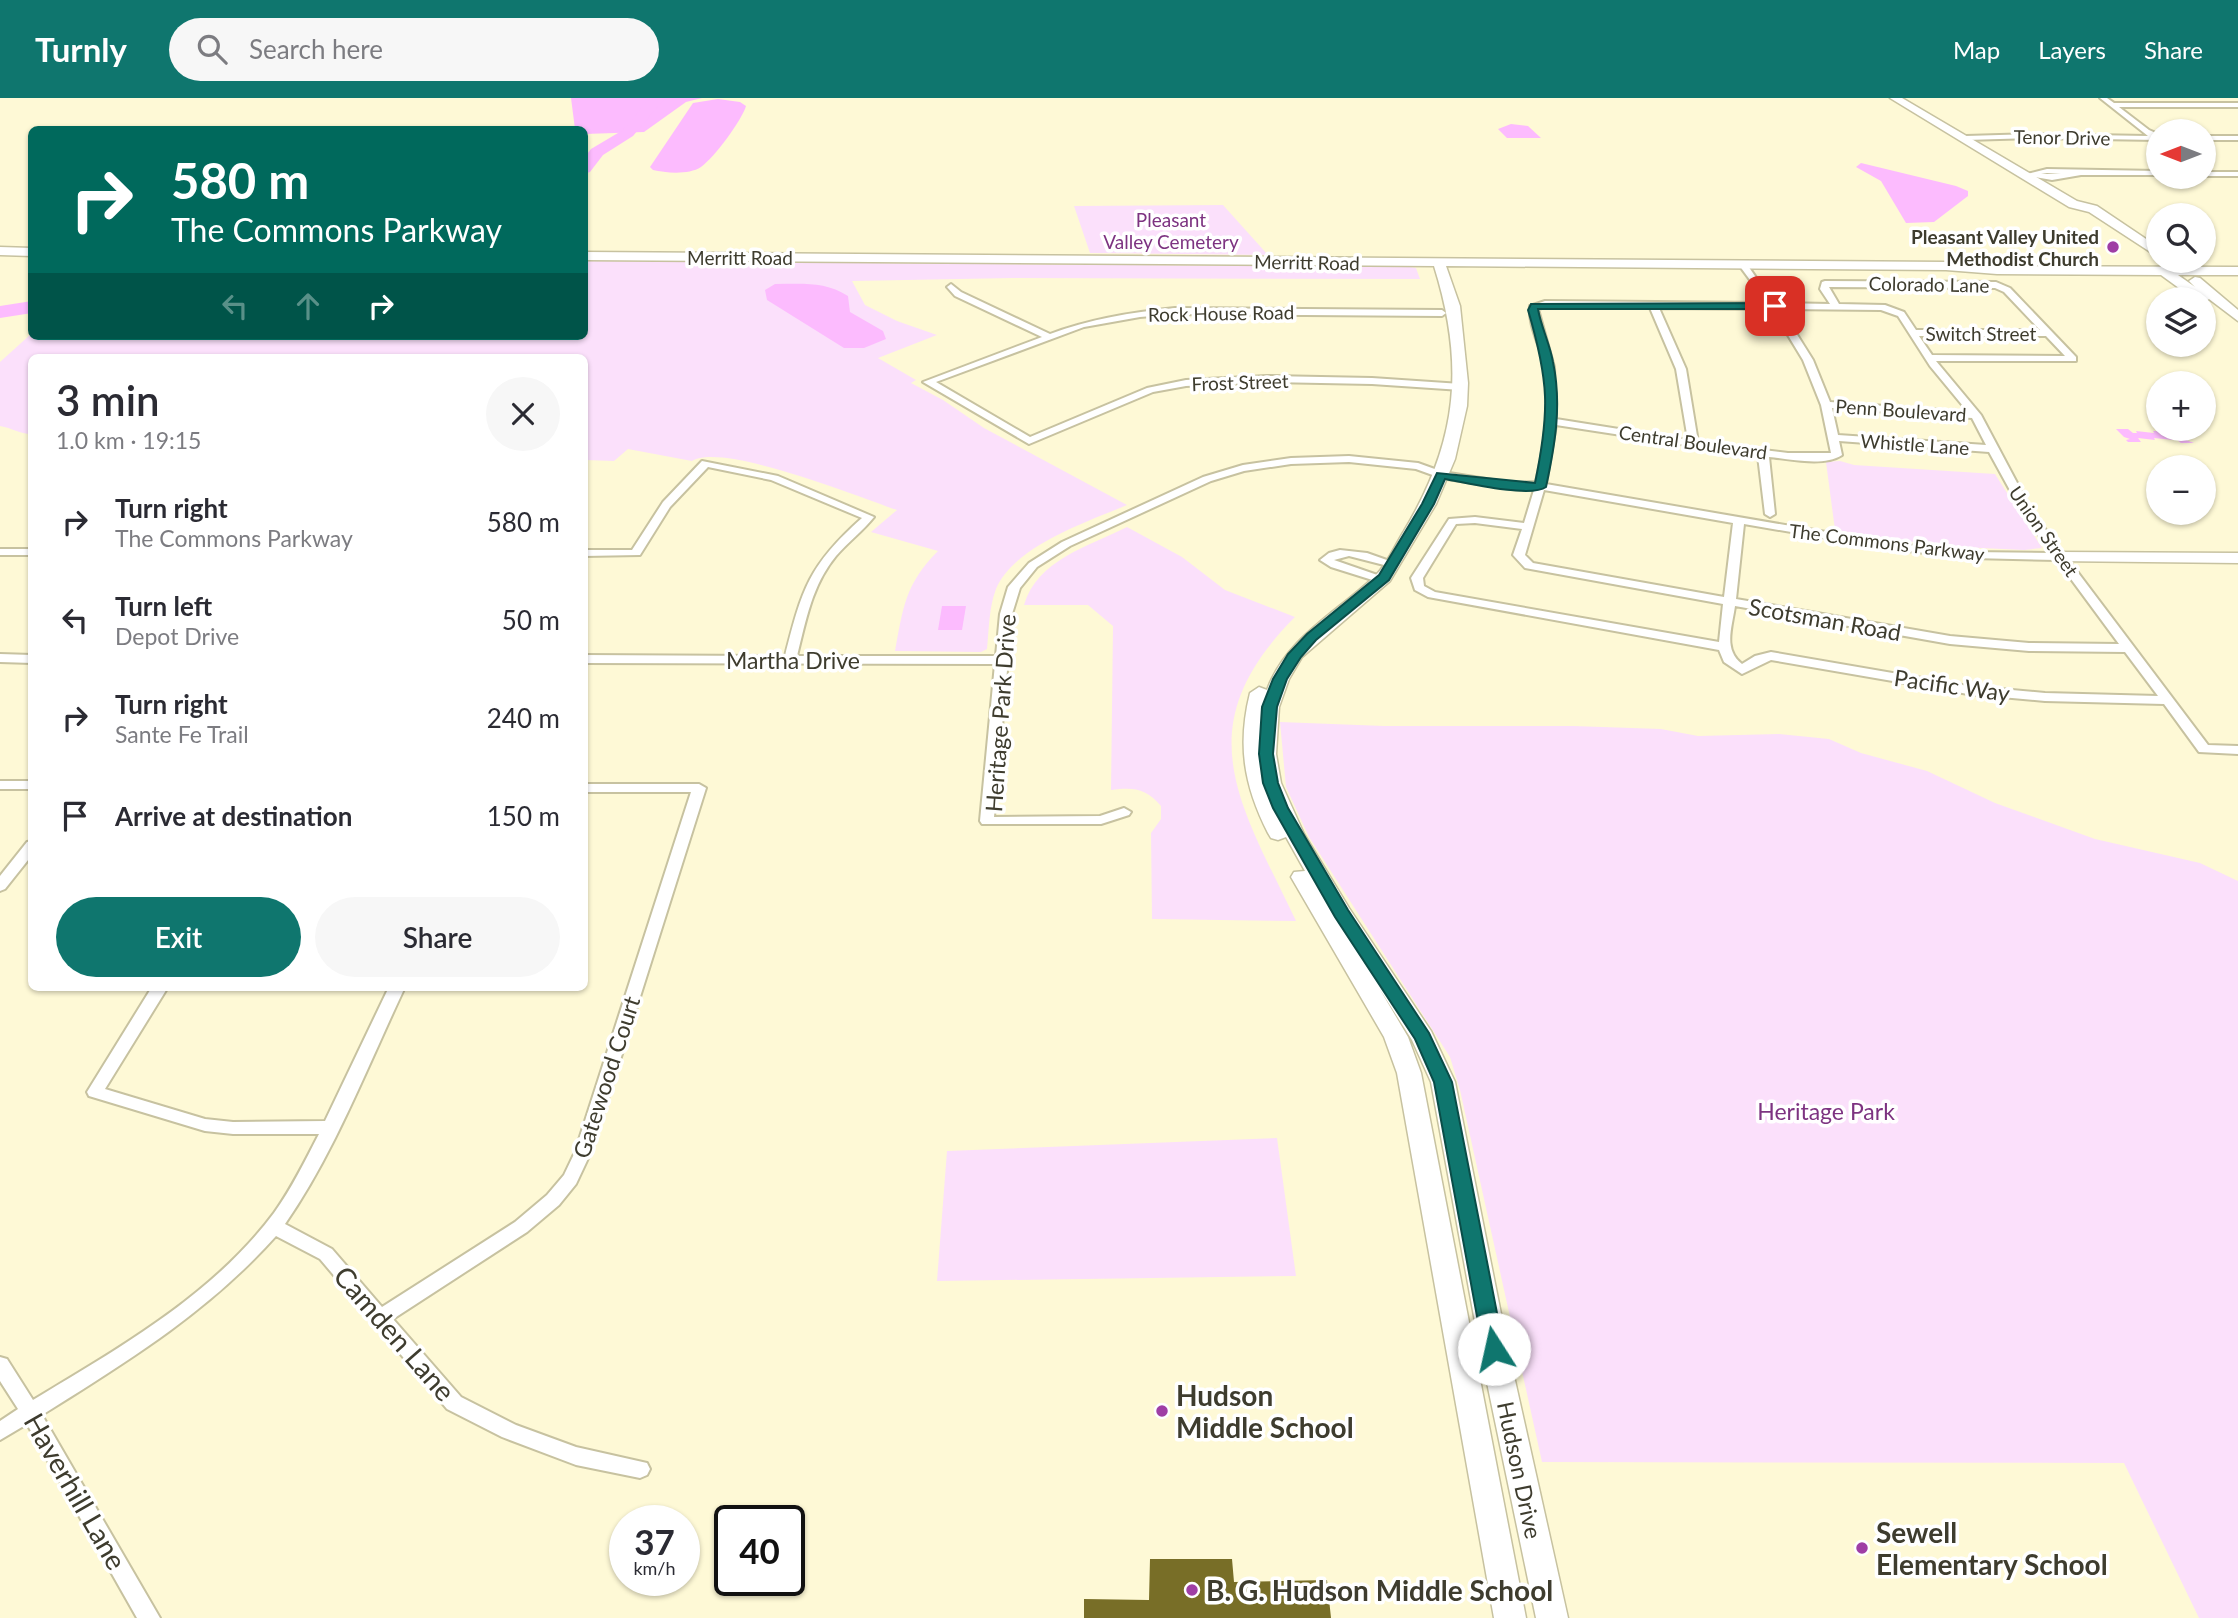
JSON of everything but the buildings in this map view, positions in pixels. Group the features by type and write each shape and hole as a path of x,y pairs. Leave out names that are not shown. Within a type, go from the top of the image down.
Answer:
{"street":[{"path":"1895,98 2027,175 2073,204 2080,213 2146,252"},
{"path":"2103,98 2146,132"},
{"path":"2118,98 2137,113"},
{"path":"2111,105 2238,105"},
{"name":"Tenor Drive","path":"1966,138 2033,135 2146,137"},
{"path":"2216,138 2238,138"},
{"path":"2027,175 2052,178 2081,173 2146,173"},
{"path":"2216,173 2238,174"},
{"path":"0,251 28,252"},
{"name":"Merritt Road","path":"588,256 1946,266 1997,270 2146,265"},
{"name":"Hudson Drive","path":"1433,263 1447,309 1455,387 1455,426 1428,504 1381,570 1312,637 1285,671 1270,707 1266,732 1268,764 1271,783 1294,834 1341,913 1423,1037 1443,1082 1494,1349 1552,1618"},
{"name":"Merritt Road","path":"2216,263 2238,263"},
{"path":"1748,265 1765,298 1775,306 1805,353 1826,405 1835,438"},
{"name":"Merritt Road","path":"2216,269 2238,271"},
{"path":"2176,273 2190,287"},
{"path":"2179,273 2238,317"},
{"name":"Colorado Lane","path":"1837,307 1824,289 1825,284 1989,284 2007,290 2073,359 1930,358"},
{"path":"951,287 958,294 1046,337"},
{"path":"1653,305 1669,336 1681,369 1693,442"},
{"path":"1739,521 1727,601 1724,647 1432,595 1419,587 1417,578 1452,521 1475,520 1528,527 1540,487 1552,421 1549,368 1533,310 1535,306 1837,307"},
{"name":"Union Street","path":"1837,307 1893,309 1901,314 1930,358 1976,415 2013,489 2060,557 2204,749 2238,750"},
{"name":"Rock House Road","path":"1030,441 928,382 1046,337 1112,319 1175,312 1447,309"},
{"path":"2216,310 2238,327"},
{"name":"Switch Street","path":"1913,333 2048,333"},
{"name":"Frost Street","path":"1030,441 1150,390 1186,383 1267,379 1372,381 1455,387"},
{"name":"Penn Boulevard","path":"1826,405 1976,415"},
{"name":"Central Boulevard","path":"1552,421 1819,458 1833,457 1839,451 1835,438"},
{"name":"Whistle Lane","path":"1835,438 1994,449"},
{"path":"1763,452 1770,514"},
{"name":"Heritage Park Drive","path":"1124,811 1101,820 987,821 1006,614 1014,587 1033,565 1066,544 1169,496 1207,479 1243,468 1292,461 1349,459 1438,471"},
{"path":"588,553 636,553 654,519 676,491 706,463 774,478 869,517 831,555 816,577 805,601 790,660"},
{"name":"The Commons Parkway","path":"1438,471 1511,486 1540,487 1932,551 2060,557 2238,558"},
{"name":"Scotsman Road","path":"1528,527 1519,555 1524,563 1535,568 1950,640 2029,647 2129,648"},
{"path":"0,552 28,552"},
{"name":"Hudson Drive","path":"1381,570 1312,623 1278,657 1259,694 1252,722 1250,752 1261,801 1286,849 1396,1037 1409,1073 1510,1618"},
{"name":"Pacific Way","path":"1724,647 1728,659 1742,670 1759,659 1771,656 1968,690 2045,697 2169,700"},
{"path":"0,658 28,659"},
{"name":"Martha Drive","path":"588,659 1001,660"},
{"path":"0,785 28,785"},
{"name":"Gatewood Court","path":"380,1318 521,1227 553,1200 570,1179 583,1153 699,788 588,788"},
{"path":"0,886 28,850"},
{"path":"158,991 95,1092 205,1125 233,1128 331,1127"},
{"path":"0,1431 117,1360 175,1320 229,1275 274,1227 331,1127 395,991"},
{"name":"Camden Lane","path":"274,1227 326,1254 454,1402 509,1432 576,1456 640,1469"},
{"name":"Haverhill Lane","path":"0,1365 30,1411 149,1618"}],"green space":[{"name":"Pleasant Valley Cemetery","path":"1223,205 1268,255 1090,253 1074,206"},
{"path":"588,261 1410,267 1416,268 1420,279 1013,278 852,281 865,305 897,321 937,335 878,358 916,380 911,383 943,400 984,428 1127,505 1053,537 1018,560 996,589 987,649 981,652 895,651 907,597 918,575 938,551 871,532 897,510 792,474 731,459 708,457 692,461 628,449 614,461 588,460 588,354 28,354 28,434 0,426 0,362 28,337 28,340 588,340"},
{"path":"1840,461 1854,465 1995,474 2042,548 2024,550 1938,546 1835,530 1826,462"},
{"path":"1127,527 1182,557 1225,590 1295,617 1261,657 1241,694 1232,730 1233,766 1242,802 1296,921 1152,919 1151,833 1161,819 1161,806 1150,795 1139,790 1111,790 1113,626 1088,605 1024,605 1040,576 1052,566 1081,548"},
{"name":"Heritage Park","path":"1280,722 1384,726 1573,726 1661,729 1698,736 1779,734 1829,739 1861,753 1927,771 1995,803 2095,839 2200,863 2238,881 2238,1618 2199,1618 2124,1463 1542,1462 1460,1090 1450,1057 1309,837 1286,787"},
{"path":"1277,1138 1296,1276 937,1281 947,1151"}],"shaded area":[{"path":"571,98 702,98 686,102 644,132 588,134 588,126 575,126"},
{"path":"718,99 740,102 746,106 713,156 696,170 653,170 650,167 693,103"},
{"path":"1511,124 1528,126 1541,138 1507,138 1498,129"},
{"path":"1861,163 1956,186 1968,191 1968,196 1934,222 1906,223 1881,181 1856,167"},
{"path":"775,284 813,284 839,291 848,296 850,312 883,331 886,339 864,348 844,348 767,300 765,290"},
{"path":"2116,429 2128,429 2133,433 2146,432 2146,439 2138,438 2141,442 2128,442 2126,440 2130,439"},
{"path":"942,606 966,606 962,630 938,630"}],"waterway":[{"path":"588,164 597,152 628,133 658,98"},
{"path":"0,312 28,308"}],"place":[{"name":"Pleasant Valley United Methodist Church","path":"2113,247"},
{"name":"Hudson Middle School","path":"1162,1411"},
{"name":"Sewell Elementary School","path":"1862,1548"},
{"name":"B. G. Hudson Middle School","path":"1192,1590"}],"route":[{"path":"1494,1349 1443,1082 1423,1037 1341,913 1281,808 1271,783 1266,754 1270,707 1280,679 1295,654 1384,577 1428,504 1441,475 1511,486 1540,487 1550,436 1552,402 1546,348 1533,310 1535,306 1775,306"}]}
